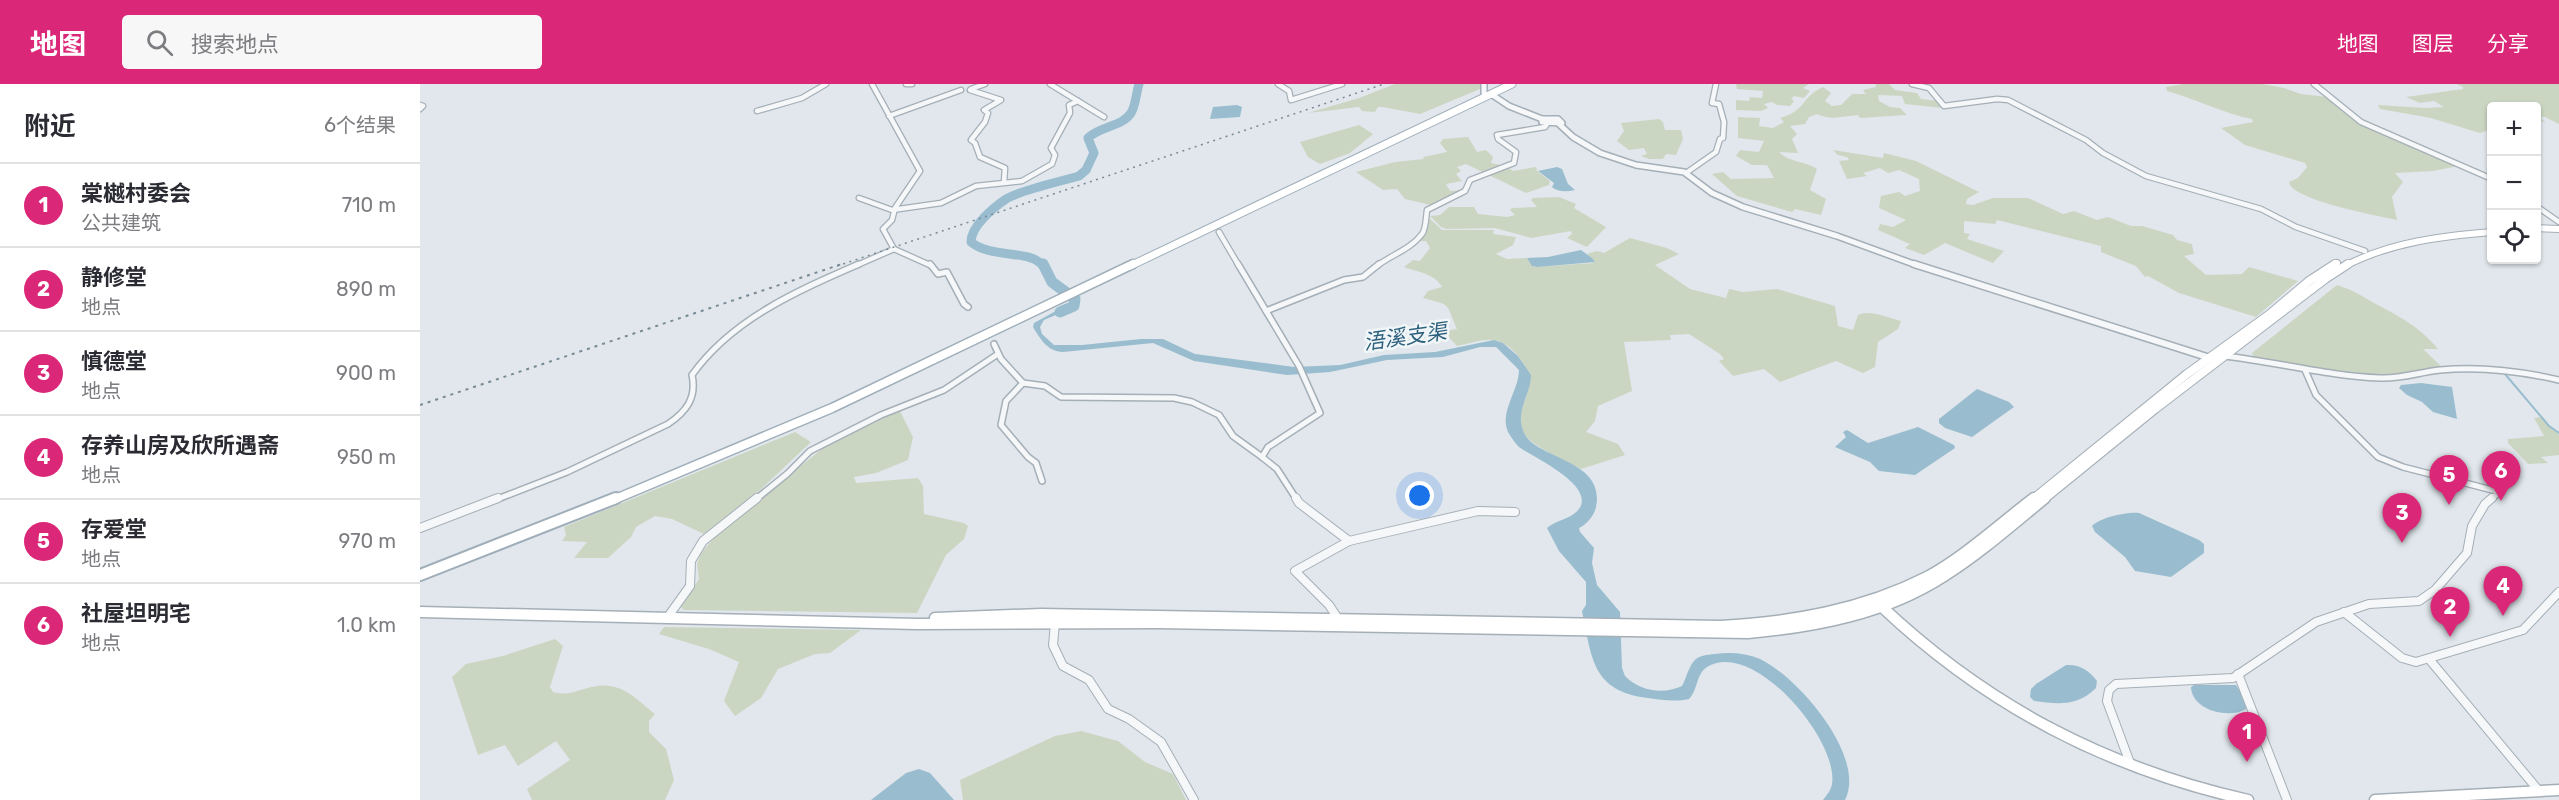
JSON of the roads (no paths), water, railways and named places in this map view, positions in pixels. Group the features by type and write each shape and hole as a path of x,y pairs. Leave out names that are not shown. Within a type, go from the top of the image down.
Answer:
{"main road":[{"path":"420,575 542,529 740,448 874,388 1504,84"},
{"path":"1487,93 1512,84"},
{"path":"1637,629 1738,626 1792,621 1866,603 1915,584 1954,560 2317,275 2364,251 2410,238 2487,230"},
{"path":"2541,230 2559,230"},
{"path":"420,612 871,621 917,624 1055,623 1576,628 1722,634 1776,631 1825,622 1881,606 1922,589 1962,564 2063,486 2148,414 2277,317 2324,278 2359,259 2416,241 2487,231"},
{"path":"420,568 540,523 755,435 1054,300"},
{"path":"1881,606 1929,651 1977,686 2040,723 2130,765 2183,784 2248,800"},
{"path":"871,621 1041,614 1576,628"},
{"path":"2375,800 2559,790"}],"street":[{"path":"757,111 802,98 826,84"},
{"path":"872,84 920,171 906,194 892,210 892,220 882,231 894,249 930,264 938,273 947,272 964,304 968,306"},
{"path":"906,84 912,84"},
{"path":"952,84 961,90"},
{"path":"970,90 985,84"},
{"path":"1050,84 1104,117"},
{"path":"1278,84 1289,91 1291,100 1342,84"},
{"path":"1484,84 1487,93 1509,106 1542,119 1560,119 1562,123 1559,124"},
{"path":"1686,173 1716,152 1723,138 1724,122 1719,104 1712,103 1716,84"},
{"path":"1912,84 1929,88 1944,106 1997,99 2008,100 2086,140 2103,153 2146,176 2261,209 2296,227 2364,251"},
{"path":"2314,84 2346,112 2366,125 2487,177"},
{"path":"889,116 961,90 988,94 1001,100 984,110 988,113 985,122 971,141 975,143 980,157 1005,168 1004,182"},
{"path":"859,198 892,210 941,202 975,186 1022,181 1052,165 1055,155 1051,148 1070,113 1069,105 1078,101"},
{"path":"1542,119 1542,122 1547,124 1559,124 1573,137 1600,153 1635,165 1686,173 1712,193 1738,206 2210,358"},
{"path":"1266,311 1344,280 1359,279 1374,270 1423,233 1427,210 1465,191 1471,179 1514,163 1516,152 1498,139 1497,135 1545,128 1547,124"},
{"path":"2541,209 2559,222"},
{"path":"1220,232 1299,366 1320,413 1268,447 1262,457"},
{"path":"420,528 567,472 660,429 691,402 696,393 692,375 715,346 756,315 894,249"},
{"path":"994,344 998,354 1023,383 1045,386 1061,397 1174,398 1192,402 1219,415 1233,436 1277,469 1299,503 1349,541"},
{"path":"667,618 690,586 691,561 703,541 787,474 810,451 881,415 944,390 998,354"},
{"path":"2224,356 2350,376 2390,378 2445,370 2506,370 2559,380"},
{"path":"2130,765 2108,707 2109,690 2118,683 2218,680 2238,675 2264,655 2316,622 2369,604 2419,601 2435,590 2467,553 2472,526 2485,504 2500,492 2403,467 2378,457 2316,395 2306,369"},
{"path":"1023,383 1006,402 1001,423 1028,457 1036,462 1042,480"},
{"path":"1339,620 1329,605 1295,571 1349,541 1478,511 1515,512"},
{"path":"2344,612 2402,658 2411,662 2429,659 2523,630 2559,592"},
{"path":"1055,623 1053,645 1063,666 1089,680 1108,709 1129,719 1161,742 1194,800"},
{"path":"2429,659 2539,791"},
{"path":"2238,675 2288,800"}],"water":[{"path":"1237,105 1242,107 1240,117 1210,119 1213,107"},
{"path":"1557,167 1562,169 1568,184 1575,190 1554,189 1552,187 1554,183 1538,171"},
{"path":"1581,250 1595,262 1537,267 1532,266 1527,258 1548,257"},
{"path":"1071,306 1077,306 1044,320 1040,327 1042,334 1054,345 1163,339 1195,354 1294,367 1340,365 1384,355 1435,352 1494,340 1503,343 1518,356 1531,375 1521,417 1524,433 1531,442 1581,470 1591,479 1596,491 1594,514 1579,528 1594,548 1592,563 1597,585 1620,612 1622,668 1625,676 1645,688 1660,691 1682,686 1692,664 1701,656 1732,653 1760,659 1775,668 1809,700 1838,741 1846,762 1849,782 1845,800 1823,800 1832,784 1831,765 1822,743 1808,720 1789,698 1769,680 1747,667 1726,662 1707,667 1703,670 1689,699 1679,700 1629,694 1615,688 1605,680 1593,658 1582,611 1586,605 1586,582 1559,551 1547,528 1576,512 1582,500 1579,491 1571,481 1519,447 1508,432 1506,416 1519,370 1496,347 1480,347 1443,357 1387,360 1330,372 1287,375 1194,361 1153,343 1063,352 1053,350 1039,336 1033,327 1034,323"},
{"path":"2421,383 2452,387 2457,419 2433,412 2422,402 2407,395 2399,388 2401,385"},
{"path":"1977,389 2009,402 2014,407 1972,437 1945,428 1939,423 1939,419"},
{"path":"1918,427 1954,445 1955,448 1915,475 1879,471 1870,462 1835,447 1846,437 1843,432 1847,430 1868,443"},
{"path":"2139,513 2199,540 2204,544 2204,553 2171,577 2135,571 2125,557 2095,532 2092,526 2114,516"},
{"path":"2066,665 2079,667 2091,674 2097,681 2096,688 2082,698 2067,703 2034,701 2030,697 2031,689 2036,684"},
{"path":"2194,685 2236,685 2247,702 2246,709 2230,713 2212,711 2198,702 2193,695 2191,687"},
{"path":"919,769 930,773 954,800 871,800 906,773"}],"waterway":[{"name":"浯溪支渠","path":"1043,266 1030,257 989,251 979,247 971,242 972,236 989,212 1006,199 1079,176 1086,170 1094,153 1088,138 1127,118 1134,106 1139,84"},
{"name":"浯溪支渠","path":"1043,264 1052,282 1075,299 1074,306 1060,312"},
{"path":"2505,374 2549,426 2559,433"}],"railway":[{"path":"837,266 1384,84"},
{"path":"420,405 842,264"}],"place":[{"name":"社屋坦明宅","path":"2501,501"},
{"name":"存爱堂","path":"2449,505"},
{"name":"慎德堂","path":"2402,543"},
{"name":"存养山房及欣所遇斋","path":"2503,616"},
{"name":"静修堂","path":"2450,637"},
{"name":"棠樾村委会","path":"2247,762"}]}
